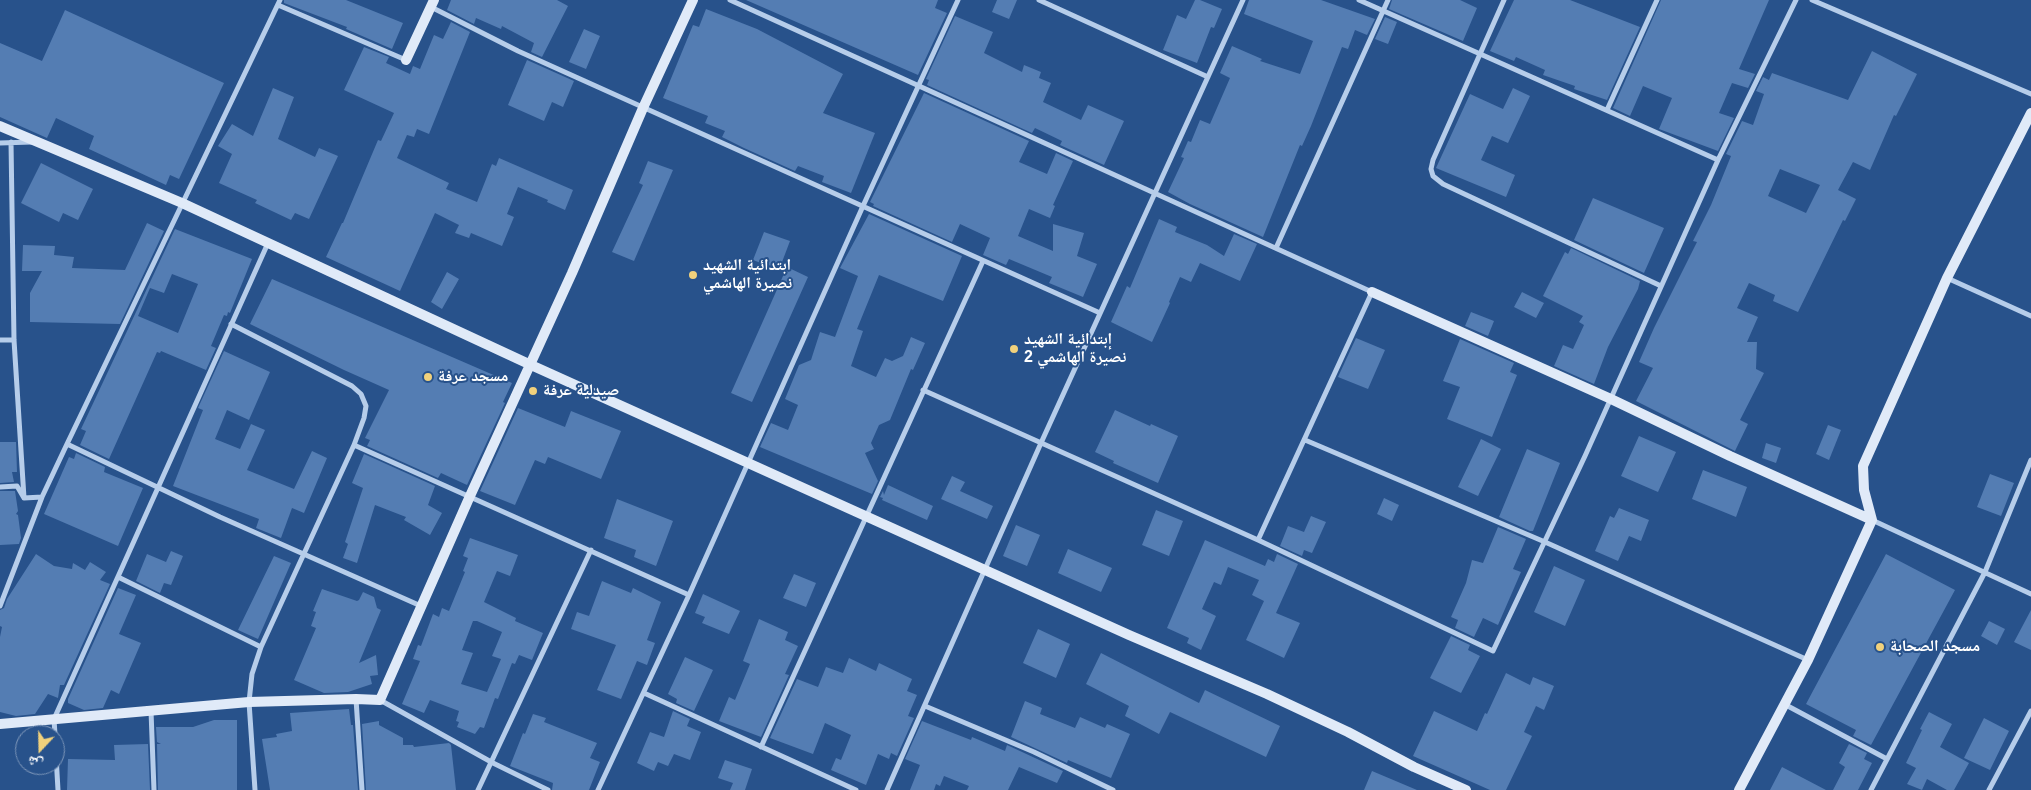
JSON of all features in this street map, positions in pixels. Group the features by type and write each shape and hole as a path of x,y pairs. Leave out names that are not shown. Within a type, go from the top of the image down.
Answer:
{"street":[{"path":"380,700 470,496 572,273 643,108 693,0"},
{"path":"730,0 1611,399 1730,456 2031,594"},
{"path":"598,790 689,595 863,206 958,0"},
{"path":"1039,0 1208,78"},
{"path":"887,790 1040,443 1243,0"},
{"path":"1359,0 1718,160"},
{"path":"1276,248 1388,0"},
{"path":"1504,0 1433,160 1433,176 1442,184 1662,286"},
{"path":"1608,110 1657,0"},
{"path":"924,390 1258,540 1493,651 1611,399 1718,160 1796,0"},
{"path":"1812,0 2031,94"},
{"path":"0,606 42,497 279,2 406,60 432,3 518,51 1100,313"},
{"path":"1739,790 1808,660 1872,520 1864,490 1863,466 1947,278 2031,113"},
{"path":"0,126 182,203 530,365 1103,623 1276,698 1466,790"},
{"path":"0,142 37,142"},
{"path":"11,142 14,340 24,498"},
{"path":"54,725 54,719 268,242"},
{"path":"762,747 983,261"},
{"path":"1947,278 2031,316"},
{"path":"1258,540 1372,292"},
{"path":"231,324 352,386 361,394 366,406 364,418 354,445 261,646 252,674 249,702 255,790"},
{"path":"0,340 14,340"},
{"path":"1305,440 1545,542 1808,660"},
{"path":"67,444 303,554 421,606"},
{"path":"354,445 689,595"},
{"path":"1871,790 1984,572 2031,460"},
{"path":"0,487 17,486 24,498"},
{"path":"24,498 42,497"},
{"path":"478,790 591,550"},
{"path":"118,576 261,646"},
{"path":"644,693 856,790"},
{"path":"356,699 362,790"},
{"path":"0,724 249,702 380,700 492,762 548,790"},
{"path":"1784,704 1887,759"},
{"path":"925,706 1034,752 1113,790"},
{"path":"151,711 154,790"},
{"path":"1988,790 2031,711"},
{"path":"57,775 58,790"}],"building":[{"path":"284,0 346,0 403,23 392,49 346,29 347,27 284,3"},
{"path":"451,0 557,0 568,6 542,57 531,52 534,43 502,26 501,29 476,18 474,24 447,10"},
{"path":"746,0 938,0 935,8 947,13 918,75"},
{"path":"997,0 1017,0 1009,19 992,12"},
{"path":"1195,0 1200,0 1222,9 1214,28 1211,27 1197,63 1163,50 1177,15 1186,19"},
{"path":"1249,0 1321,0 1375,19 1367,35 1355,30 1348,49 1342,47 1311,126 1302,146 1300,145 1263,237 1168,192 1184,158 1181,157 1188,141 1191,142 1200,120 1210,124 1230,78 1220,73 1232,46 1262,59 1260,61 1300,74 1313,41 1244,14"},
{"path":"1392,0 1460,0 1477,8 1463,41 1389,9"},
{"path":"1514,0 1570,0 1640,27 1607,100 1574,89 1575,86 1543,75 1545,70 1516,57 1514,61 1490,51"},
{"path":"1661,0 1769,0 1739,69 1755,74 1748,88 1732,83 1719,113 1734,118 1718,151 1659,129 1672,98 1643,86 1630,116 1613,108"},
{"path":"706,9 757,29 843,74 823,113 875,133 851,193 822,182 824,176 798,166 795,171 722,137 725,131 705,123 708,116 663,98 693,25 699,27"},
{"path":"65,10 224,83 179,179 170,175 166,185 89,149 94,136 56,118 47,138 0,117 0,43 42,61"},
{"path":"955,16 993,32 984,53 1022,72 1024,65 1041,72 1039,78 1051,83 1043,102 1081,120 1088,105 1124,121 1104,165 1060,145 1062,141 1035,128 1032,133 927,85 929,80 926,79"},
{"path":"1385,17 1397,22 1388,44 1375,39"},
{"path":"451,22 470,32 429,134 417,129 414,137 407,135 397,158 449,183 446,189 477,202 492,164 496,166 499,158 573,190 565,210 547,202 548,200 518,187 507,214 514,217 502,246 471,233 469,238 455,233 459,225 435,213 400,291 326,257 343,223 378,140 381,141 394,113 344,90 364,47 389,57 386,63 410,74 413,66 420,69 434,35 443,39"},
{"path":"584,29 600,36 586,69 569,62"},
{"path":"1872,51 1917,74 1896,116 1894,115 1870,170 1853,162 1838,190 1856,199 1845,221 1843,220 1798,312 1773,301 1775,295 1749,283 1737,308 1758,317 1747,342 1757,342 1756,369 1764,373 1740,420 1748,424 1735,451 1636,401 1653,368 1639,362 1697,242 1693,241 1711,205 1731,156 1726,154 1742,121 1753,125 1764,94 1756,91 1763,77 1769,80 1772,73 1848,100","holes":["1780,169 1820,185 1806,213 1768,196"]},
{"path":"527,60 574,81 563,107 552,102 544,121 508,105"},
{"path":"273,88 294,97 278,139 315,157 319,148 338,156 309,219 295,213 291,220 255,203 257,200 219,183 232,154 218,146 232,124 253,136"},
{"path":"1513,88 1530,96 1508,143 1492,136 1481,160 1515,175 1506,197 1436,168 1470,94 1503,109"},
{"path":"924,93 1029,141 1019,162 1047,174 1056,153 1073,161 1053,205 1055,206 1050,218 1029,209 1018,236 1053,251 1053,224 1084,233 1077,256 1097,264 1083,297 1049,283 1052,277 1009,259 1006,265 983,255 990,238 960,224 952,242 873,206 874,204 870,202"},
{"path":"648,161 673,170 634,261 612,252 643,185 639,183"},
{"path":"41,163 93,189 78,220 63,213 59,222 21,203"},
{"path":"1593,198 1664,228 1644,273 1574,240"},
{"path":"869,214 962,256 943,301 879,275 857,329 863,331 851,366 876,377 885,358 892,361 903,356 911,337 925,343 913,370 911,369 890,420 879,425 871,443 874,449 865,453 878,481 872,494 760,447 771,423 788,430 798,405 785,399 799,365 811,360 820,332 835,337 858,276 840,268"},
{"path":"1159,219 1177,227 1175,232 1207,245 1224,256 1234,234 1257,244 1240,281 1200,263 1191,282 1180,277 1152,342 1111,322 1127,286 1130,288"},
{"path":"147,223 164,231 120,324 30,322 30,293 42,271 22,271 23,245 55,246 54,255 74,257 72,268 125,270"},
{"path":"175,229 252,259 230,313 228,312 227,316 224,315 211,346 216,348 206,370 161,351 160,353 157,352 109,459 80,445 86,431 81,429","holes":["172,274 198,284 178,333 138,316 150,288 164,293"]},
{"path":"764,232 790,241 779,270 753,260"},
{"path":"1571,248 1640,281 1638,289 1608,347 1594,384 1554,366 1563,345 1573,349 1584,325 1579,322 1583,316 1543,296 1565,252 1568,254"},
{"path":"787,267 808,277 752,402 731,393"},
{"path":"447,272 459,279 442,309 431,302"},
{"name":"مسجد عرفة","path":"272,279 512,383 503,402 505,403 467,485 441,473 438,478 367,446 370,440 365,438 389,390 250,324"},
{"path":"1522,292 1544,303 1536,318 1514,307"},
{"path":"1471,312 1494,321 1488,336 1465,326"},
{"path":"1356,338 1385,350 1368,389 1338,377"},
{"path":"1460,339 1514,363 1510,372 1517,375 1492,437 1447,419 1460,387 1443,381"},
{"path":"224,351 270,372 249,420 227,410 215,439 240,449 251,424 265,430 247,470 294,489 312,451 327,458 304,513 292,508 281,538 256,528 259,519 173,486 203,410 198,408"},
{"path":"518,408 565,427 571,411 621,431 601,479 548,457 545,464 535,460 515,505 480,491"},
{"path":"1115,410 1178,436 1158,483 1113,463 1114,461 1095,452"},
{"path":"1828,425 1841,430 1829,460 1816,454"},
{"path":"1639,436 1676,452 1658,492 1621,476"},
{"path":"1481,439 1501,449 1478,496 1458,487"},
{"path":"0,442 16,442 17,472 12,472 14,482 0,483"},
{"path":"1766,443 1781,448 1776,463 1762,458"},
{"path":"1527,449 1560,463 1533,531 1499,517"},
{"path":"76,453 105,467 104,472 143,488 118,546 44,514 69,457 74,459"},
{"path":"364,454 435,486 428,505 442,513 430,535 404,520 406,517 375,505 357,563 343,558 348,544 345,542 363,488 352,483"},
{"path":"1703,470 1747,487 1736,517 1692,499"},
{"path":"1990,474 2014,483 2001,516 1977,507"},
{"path":"952,476 965,482 960,491 993,506 987,519 941,499"},
{"path":"888,485 933,506 927,520 882,500 883,498 880,497 883,491 884,495"},
{"path":"0,491 15,491 18,511 16,514 18,515 21,538 19,544 0,545"},
{"path":"1384,498 1399,505 1392,521 1377,514"},
{"path":"617,499 673,521 656,566 634,557 636,550 604,538"},
{"path":"1619,508 1649,520 1641,541 1629,536 1618,561 1595,551 1610,516 1614,518"},
{"path":"1156,510 1183,521 1169,556 1142,545"},
{"path":"1311,516 1326,522 1312,553 1304,550 1302,556 1280,546 1288,526 1304,532"},
{"path":"1016,525 1040,535 1027,566 1003,556"},
{"path":"1498,527 1526,539 1513,569 1521,572 1498,625 1483,618 1474,637 1455,628 1458,620 1451,617 1466,583 1472,560 1483,563"},
{"path":"470,538 518,555 510,576 497,571 484,602 516,618 515,621 543,633 532,660 519,655 515,664 512,663 498,699 495,698 484,728 480,727 475,734 457,727 459,722 456,721 459,711 430,700 424,713 402,704 420,661 413,659 418,645 421,646 433,614 439,617 442,608 449,611 465,572 463,571 468,558 463,556","holes":["473,621 502,632 492,656 501,659 487,692 461,684 473,653 462,650"]},
{"path":"1205,540 1265,566 1268,559 1274,562 1277,554 1298,564 1276,613 1300,623 1284,658 1246,640 1264,601 1252,595 1259,580 1228,567 1221,585 1214,582 1202,609 1216,616 1201,650 1187,643 1189,638 1167,628"},
{"path":"1068,549 1112,568 1101,592 1058,573"},
{"path":"171,551 183,556 171,585 164,583 160,593 136,581 147,554 166,562"},
{"path":"36,554 54,566 72,569 73,563 85,570 90,562 106,572 100,580 110,584 64,685 60,685 58,698 48,694 35,714 16,716 0,712 0,637 2,627 0,626 0,610 4,608 7,599"},
{"name":"مسجد الصحابة","path":"1886,554 1955,590 1871,745 1853,736 1856,730 1806,704"},
{"path":"274,556 291,563 258,639 238,630"},
{"path":"1554,566 1585,580 1565,626 1534,612"},
{"path":"794,574 816,583 806,607 783,598"},
{"path":"602,581 631,593 633,588 661,602 647,640 655,643 647,665 637,661 621,699 597,690 616,645 571,629 577,612 589,616"},
{"path":"118,588 136,595 119,634 141,643 119,694 111,690 103,708 84,710 68,703 68,699"},
{"path":"322,589 357,601 363,592 374,597 377,608 381,610 359,663 376,655 378,675 370,676 372,684 348,692 324,693 294,680 316,628 311,626 316,612 313,611"},
{"path":"703,594 740,611 729,634 702,623 705,617 695,613"},
{"path":"2031,610 2031,650 2014,642"},
{"path":"759,619 788,632 785,640 798,646 785,674 789,675 761,737 719,721 729,697 735,700 750,664 743,661"},
{"path":"1989,621 2005,629 1997,645 1981,636"},
{"path":"1038,629 1070,644 1056,678 1023,663"},
{"path":"1451,636 1470,645 1468,650 1480,656 1461,693 1430,678"},
{"path":"1101,653 1199,703 1205,690 1280,726 1266,757 1170,712 1159,734 1125,716 1129,706 1086,684"},
{"path":"685,657 713,670 694,711 676,703 677,699 668,694"},
{"path":"849,658 876,671 879,663 912,679 907,691 917,695 908,716 914,718 897,756 891,753 889,759 878,754 866,785 831,770 836,758 841,760 851,735 825,723 813,754 770,738 797,679 818,687 826,667 843,673"},
{"path":"1506,673 1530,685 1533,677 1554,686 1544,710 1536,706 1524,732 1532,736 1506,790 1490,790 1413,756 1434,711 1477,731"},
{"path":"1025,701 1042,708 1040,714 1075,728 1080,717 1105,728 1107,724 1130,734 1111,778 1068,760 1067,763 1011,737"},
{"path":"349,709 351,725 353,725 358,790 270,790 262,739 277,737 276,734 292,731 290,713"},
{"path":"673,711 690,719 687,726 701,732 690,760 674,754 668,766 658,762 654,771 637,763 650,732 664,737"},
{"path":"1929,712 1952,724 1940,747 1969,763 1954,790 1947,790 1927,779 1922,790 1907,784 1916,768 1906,763"},
{"path":"533,714 546,718 544,722 597,743 590,758 600,762 589,790 552,790 553,783 510,766"},
{"path":"1984,718 2009,731 1990,770 1964,758"},
{"path":"214,720 237,720 237,790 158,790 157,744 161,744 157,742 156,727 193,727"},
{"path":"379,721 379,725 403,738 403,745 413,745 414,747 449,743 451,745 456,790 366,790 362,724"},
{"path":"922,721 971,740 972,737 1005,751 1007,745 1063,771 1057,783 1019,767 1008,790 967,790 969,786 944,776 940,786 936,784 934,790 910,790 920,765 905,759"},
{"path":"148,744 150,790 67,790 68,759 115,760 114,745"},
{"path":"1849,744 1867,753 1864,759 1872,763 1858,790 1833,790 1845,767 1839,763"},
{"path":"725,760 752,769 745,790 730,790 733,783 718,778"},
{"path":"1782,767 1826,790 1770,790"},
{"path":"1372,771 1417,790 1364,790"}],"place":[{"name":"ابتدائية الشهيد نصيرة الهاشمي","path":"693,275"},
{"name":"إبتدائية الشهيد نصيرة الهاشمي 2","path":"1014,349"},
{"name":"مسجد عرفة","path":"428,377"},
{"name":"صيدلية عرفة","path":"533,391"},
{"name":"مسجد الصحابة","path":"1880,647"}]}
